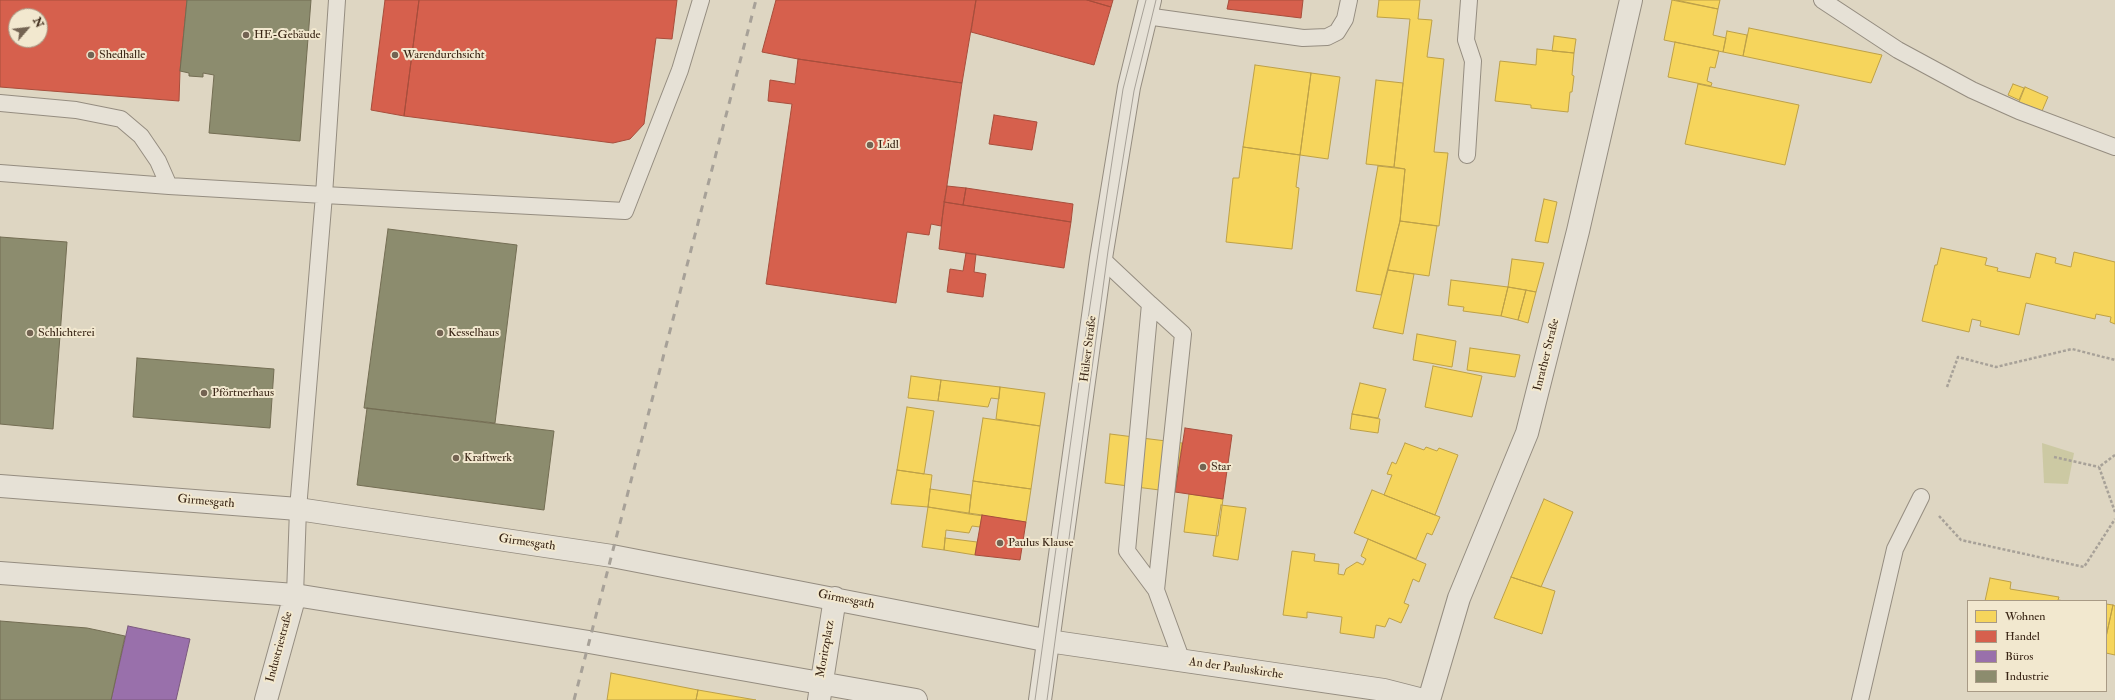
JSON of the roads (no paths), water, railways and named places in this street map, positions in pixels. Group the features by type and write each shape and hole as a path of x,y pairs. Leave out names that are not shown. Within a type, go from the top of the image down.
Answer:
{"street":[{"name":"Inrather Straße","path":"1429,700 1459,598 1527,433 1578,231 1631,0"},
{"name":"Hülser Straße","path":"1040,700 1101,258 1129,87 1148,8"},
{"name":"Girmesgath","path":"0,486 298,509 612,556 835,598 1048,641"},
{"path":"0,573 295,595 820,691 916,700"},
{"name":"Industriestraße","path":"266,700 295,595"},
{"name":"Moritzplatz","path":"820,691 835,598"},
{"name":"An der Pauluskirche","path":"1048,641 1384,690 1423,700"}],"lane":[{"path":"295,595 298,509 324,194 337,0"},
{"path":"0,173 169,186 625,211 680,70 701,0"},
{"path":"1148,8 1304,38 1327,37 1337,32 1346,19 1349,0"},
{"path":"1467,155 1473,61 1466,40 1469,0"},
{"path":"1822,0 1898,50 1972,90 2018,110 2115,147"},
{"path":"0,103 76,110 121,119 141,136 158,161 169,186"},
{"path":"1101,258 1183,334 1156,590"},
{"path":"1150,304 1127,551 1156,590 1182,661"},
{"path":"1860,700 1895,549 1921,497"}],"tram line":[{"path":"1035,700 1085,339 1123,89 1146,0"},
{"path":"1047,700 1108,251 1134,91 1156,0"}],"railway":[{"path":"574,700 756,0"}],"place":[{"name":"HE-Gebäude","path":"246,35"},
{"name":"Shedhalle","path":"91,55"},
{"name":"Warendurchsicht","path":"395,55"},
{"name":"Lidl","path":"870,145"},
{"name":"Schlichterei","path":"30,333"},
{"name":"Kesselhaus","path":"440,333"},
{"name":"Pförtnerhaus","path":"204,393"},
{"name":"Kraftwerk","path":"456,458"},
{"name":"Star","path":"1203,467"},
{"name":"Paulus Klause","path":"1000,543"}]}
